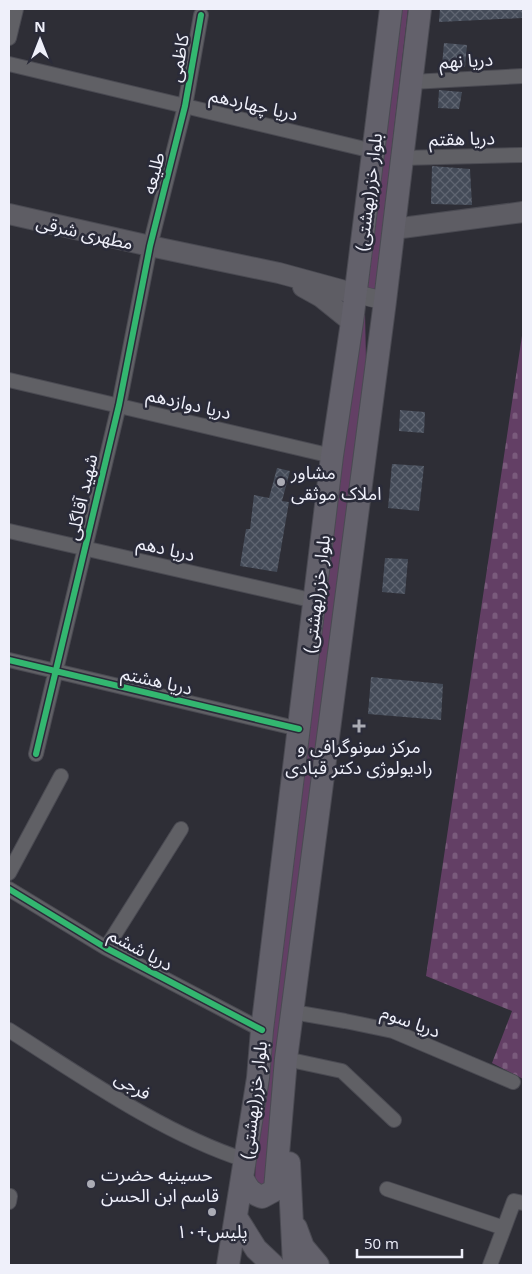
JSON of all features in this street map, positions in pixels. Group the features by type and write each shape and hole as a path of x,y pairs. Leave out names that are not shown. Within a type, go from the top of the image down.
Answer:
{"main road":[{"name":"بلوار خزر(بهشتی)","path":"228,1265 258,1078 262,1030 332,456 356,294 391,9"},
{"name":"بلوار خزر(بهشتی)","path":"286,1060 385,301 420,9"},
{"path":"394,229 523,212"},
{"name":"مطهری شرقی","path":"9,214 279,273"},
{"path":"279,273 356,294"},
{"path":"279,273 321,297 352,322"},
{"path":"244,1169 248,1189 254,1194 262,1196 275,1190 286,1060"},
{"path":"286,1060 290,1212 294,1265"},
{"path":"290,1212 303,1247 318,1265"},
{"path":"236,1217 256,1249 273,1265"}],"street":[{"path":"9,38 16,9"},
{"name":"کاظمی","path":"185,106 202,15"},
{"name":"دریا چهاردهم","path":"9,64 373,152"},
{"name":"دریا نهم","path":"411,82 523,76"},
{"name":"طلیعه","path":"150,246 185,106"},
{"name":"دریا هقتم","path":"402,158 523,155"},
{"name":"شهید آقاگلی","path":"36,754 119,406 150,246"},
{"path":"356,294 385,301"},
{"name":"دریا دوازدهم","path":"9,380 332,456"},
{"name":"دریا دهم","path":"9,531 315,600"},
{"name":"دریا هشتم","path":"9,660 299,729"},
{"path":"9,873 61,776"},
{"path":"106,948 180,829"},
{"name":"دریا ششم","path":"9,889 106,948 262,1030"},
{"name":"دریا سوم","path":"293,1012 393,1031 512,1082"},
{"name":"فرجی","path":"9,1030 121,1101 219,1151 244,1169"},
{"path":"286,1060 342,1071 394,1120"},
{"path":"387,1189 504,1228"},
{"path":"490,1265 514,1201 523,1203"}],"green space":[{"path":"401,9 408,9 375,292 367,290"},
{"path":"365,310 366,361 267,1180 265,1184 260,1186 255,1182 258,1078 362,314"},
{"path":"523,329 523,1079 492,1063 512,1011 426,976"}],"building":[{"path":"440,9 522,9 522,18 439,22"},
{"path":"444,43 467,45 465,67 442,66"},
{"path":"439,90 462,92 459,109 438,108"},
{"path":"432,166 470,169 472,205 431,204"},
{"path":"400,410 425,412 424,433 399,431"},
{"path":"392,464 424,466 419,511 388,508"},
{"path":"277,468 290,471 282,501 289,502 277,572 240,566 246,529 250,529 254,495 269,498"},
{"path":"385,558 408,559 405,594 382,592"},
{"path":"371,677 443,684 441,720 368,714"}],"cycle path":[{"path":"36,754 119,405 150,246 185,106 201,15"},
{"path":"9,660 299,729"},
{"path":"9,889 106,948 262,1030"}],"place":[{"name":"مشاور املاک موثقی","path":"281,482"},
{"name":"مركز سونوگرافی و راديولوژی دكتر قبادی","path":"359,726"},
{"name":"حسینیه حضرت قاسم ابن الحسن","path":"91,1184"},
{"name":"پلیس+١٠","path":"212,1212"}]}
